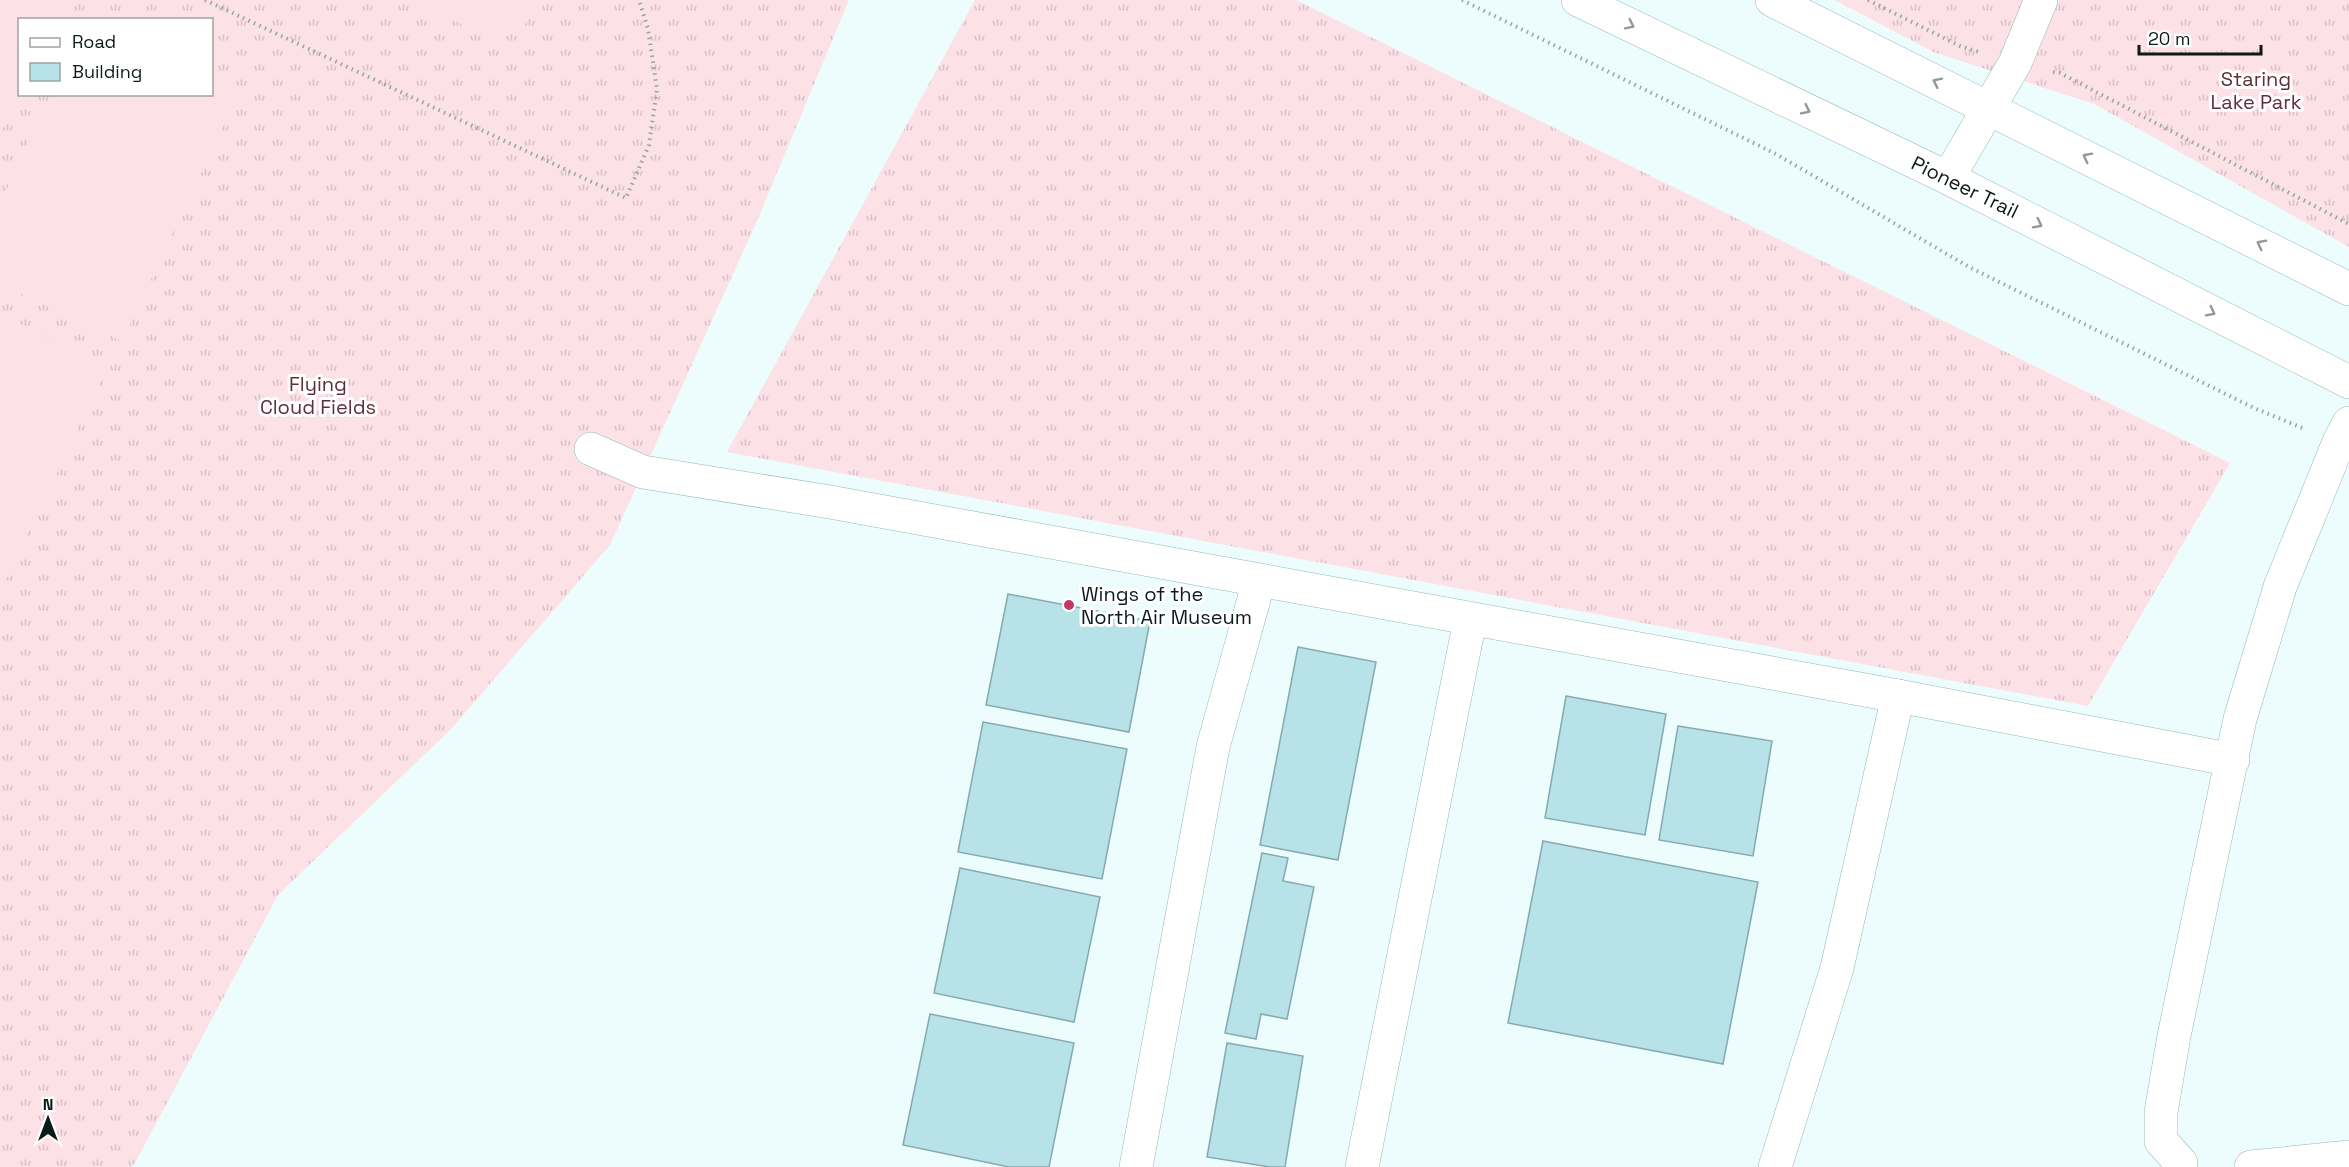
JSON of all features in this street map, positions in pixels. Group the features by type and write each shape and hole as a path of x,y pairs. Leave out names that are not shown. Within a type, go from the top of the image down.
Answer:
{"main road":[{"name":"Pioneer Trail","path":"1578,0 1948,178 2349,382"},
{"path":"1772,0 2349,289"},
{"path":"1948,178 2015,63 2042,0"},
{"path":"2180,1166 2162,1141 2161,1112 2174,1035 2240,719 2280,586 2344,433"},
{"path":"591,448 643,472 831,502 1898,696 2233,760"},
{"path":"1136,1167 1213,747 1259,581"},
{"path":"1362,1167 1470,620"},
{"path":"1775,1167 1837,968 1898,696"},
{"path":"2251,1167 2349,1157"}],"path":[{"path":"205,0 627,198 649,145 657,89 648,29 639,0"},
{"path":"1462,0 1776,154 1970,267 2254,408 2344,433"},
{"path":"1868,0 1960,46 2015,63 2060,73 2349,224"}],"green space":[{"name":"Flying Cloud Fields","path":"0,0 849,0 757,221 610,545 451,729 278,895 131,1167 0,1167"},
{"path":"0,0 50,0 62,6 56,18 18,18 18,96 0,135"},
{"path":"413,0 537,0 523,29 492,39"},
{"path":"975,0 1296,0 2230,463 2088,706 727,452"},
{"name":"Staring Lake Park","path":"1835,0 2349,0 2349,247 2094,104 1933,52"},
{"path":"213,75 241,89 122,341 0,284 0,203 51,96 213,96"},
{"path":"0,314 108,365 0,593"}],"building":[{"path":"1008,594 1150,621 1129,732 986,705"},
{"path":"1298,647 1376,662 1338,860 1260,845"},
{"path":"1566,696 1666,714 1645,835 1545,818"},
{"path":"983,722 1127,749 1102,879 958,852"},
{"path":"1678,726 1772,741 1753,856 1659,840"},
{"path":"1543,841 1758,882 1723,1064 1508,1023"},
{"path":"1262,853 1288,858 1283,881 1314,887 1287,1019 1261,1014 1256,1039 1225,1033"},
{"path":"960,868 1100,897 1074,1022 934,993"},
{"path":"930,1014 1074,1043 1049,1167 1009,1167 903,1145"},
{"path":"1227,1043 1303,1056 1285,1167 1270,1167 1207,1157"}],"place":[{"name":"Wings of the North Air Museum","path":"1069,605"}]}
